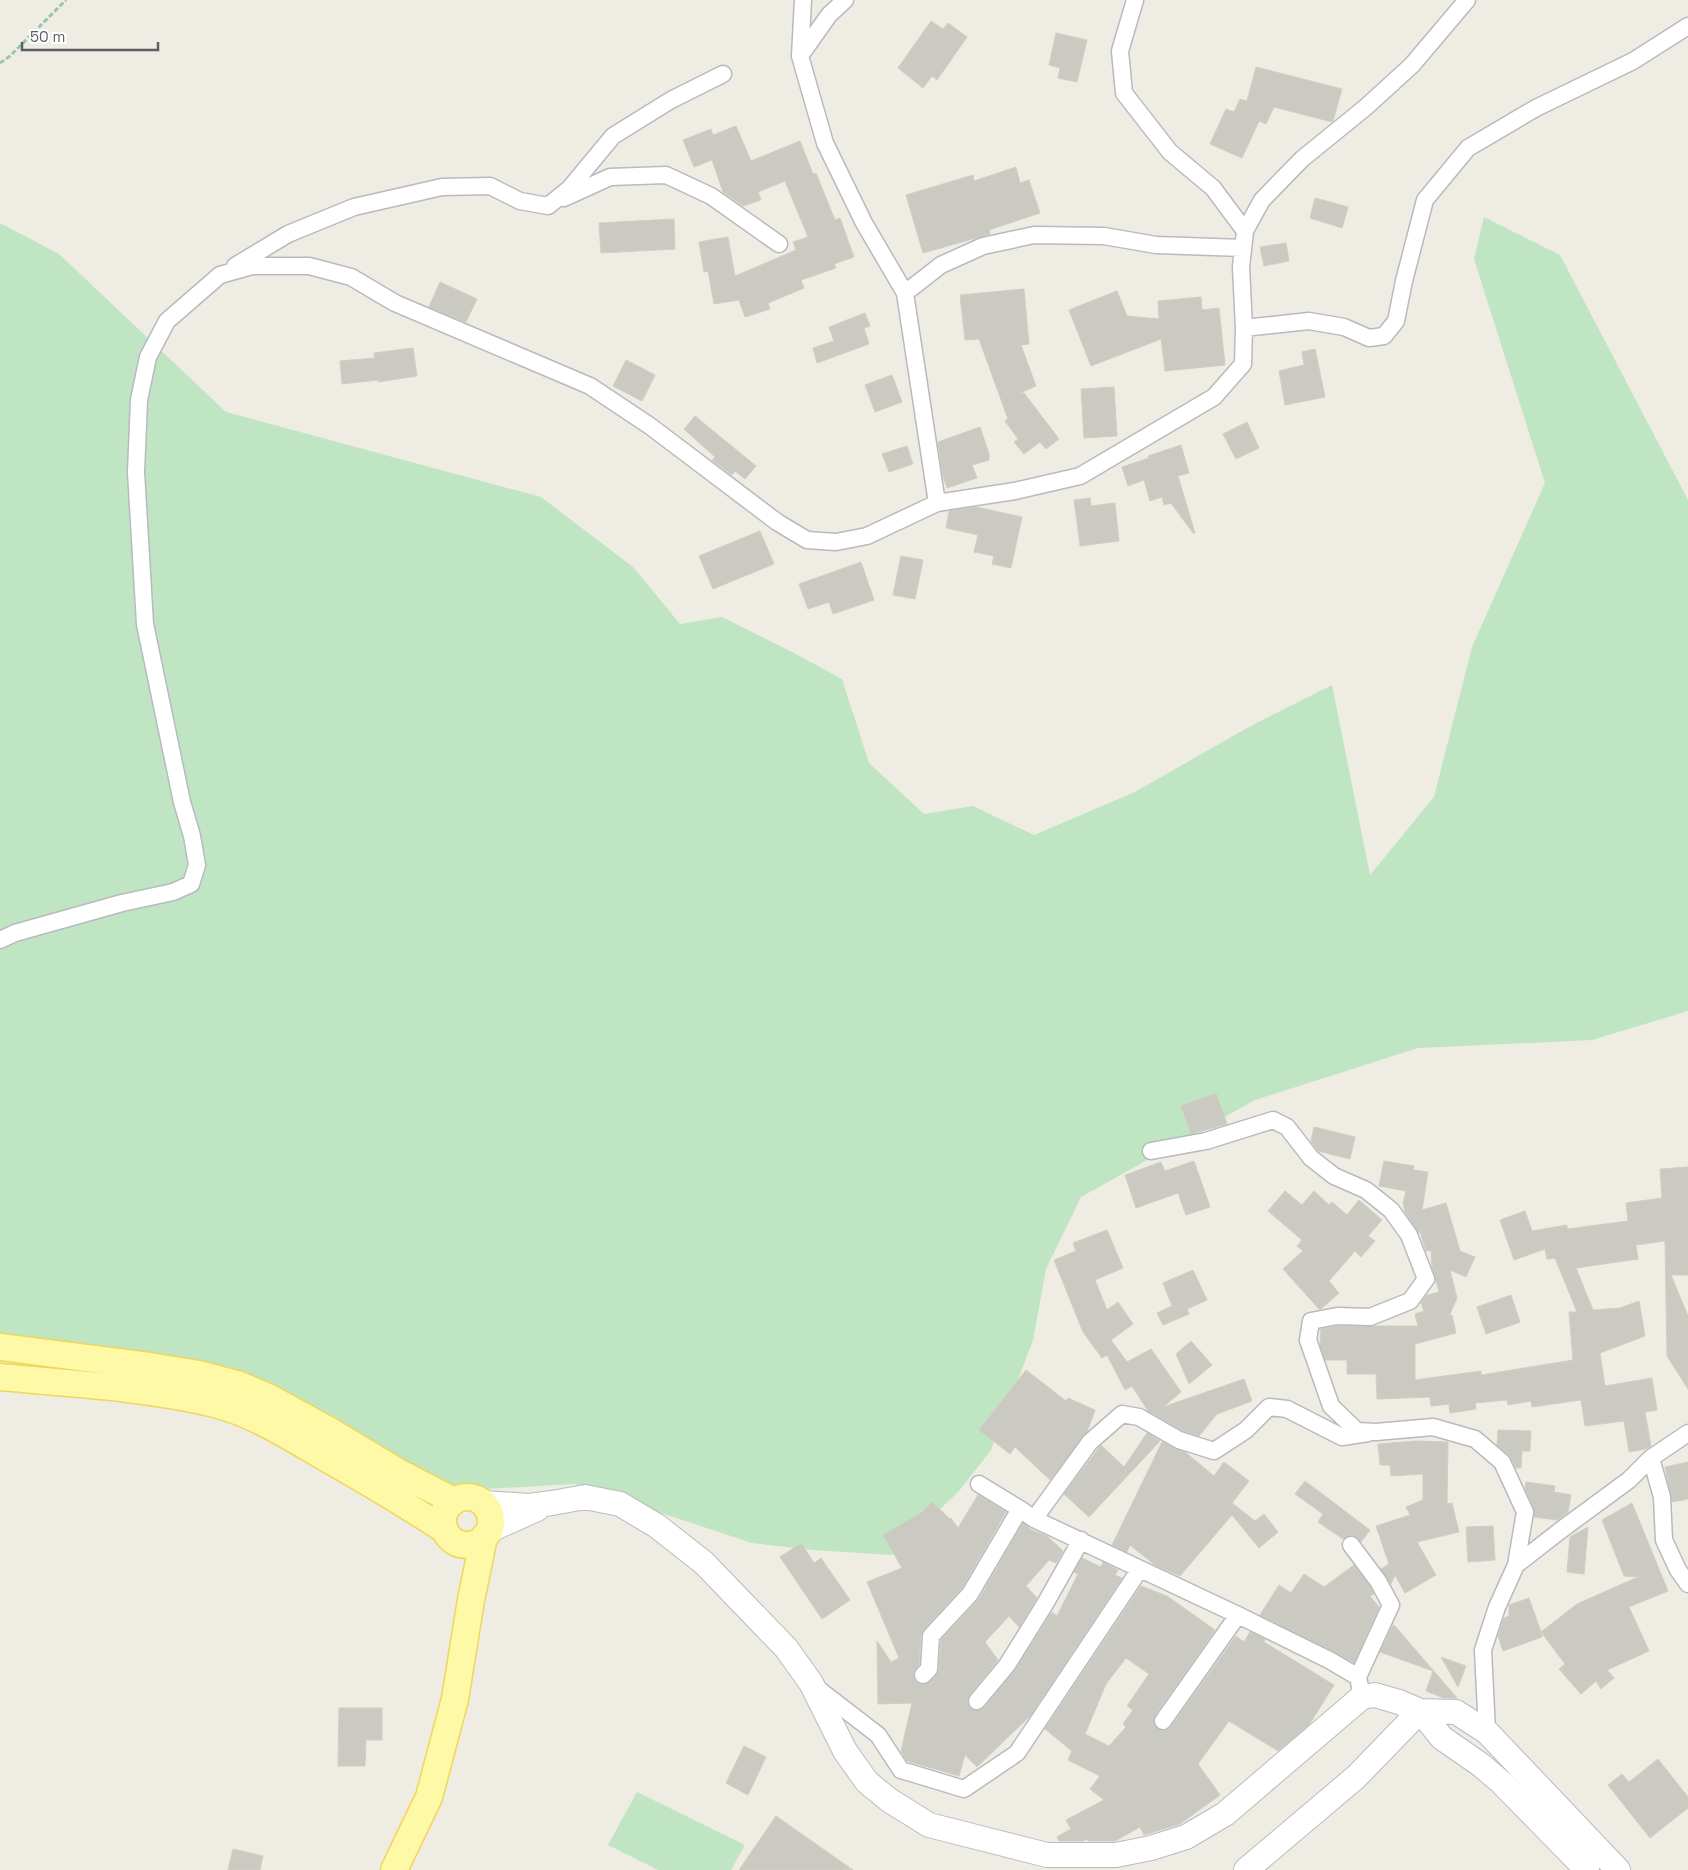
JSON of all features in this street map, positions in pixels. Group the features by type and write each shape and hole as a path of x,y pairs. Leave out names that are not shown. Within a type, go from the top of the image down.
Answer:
{"main road":[{"path":"0,1347 149,1366 199,1374 238,1384 268,1397 330,1431 398,1472 454,1501 469,1498 483,1503 522,1506 552,1504 586,1497 620,1504 657,1526 704,1563 759,1618 786,1648 811,1683 846,1751 867,1782 889,1800 929,1826 1046,1855 1116,1855 1151,1848 1186,1837 1225,1814 1360,1687 1375,1695 1420,1711 1456,1712 1487,1732 1618,1870"},
{"path":"0,1377 154,1393 216,1404 257,1420 292,1438 366,1481 450,1536 471,1545 486,1534 552,1504"},
{"path":"454,1501 444,1514 443,1522 450,1536 471,1600"},
{"path":"394,1870 428,1797 455,1699 471,1600 490,1516 483,1503"},
{"path":"1246,1870 1356,1777 1420,1711"},
{"path":"1420,1711 1442,1738 1482,1765 1502,1783 1587,1870"}],"street":[{"path":"803,0 800,56 825,142 864,223 906,293 937,503"},
{"path":"800,56 829,15 845,0"},
{"path":"1135,0 1120,51 1124,93 1170,152 1213,188 1245,231"},
{"path":"220,274 252,266 309,266 351,277 395,303 590,386 650,426 777,522 807,540 836,542 867,536 937,503 1014,491 1080,476 1214,397 1242,364 1244,328 1241,267 1245,231 1262,200 1302,159 1366,108 1412,65 1466,0"},
{"path":"1244,328 1309,321 1344,327 1368,338 1384,336 1396,321 1404,281 1425,200 1468,148 1536,108 1633,61 1688,26"},
{"path":"548,206 569,189 613,136 671,100 723,74"},
{"path":"0,940 15,933 122,903 173,892 191,884 197,865 145,624 136,472 139,400 148,357 167,321 220,274 288,234 354,208 442,186 490,186 520,201 548,206 610,177 666,175 711,196 779,244"},
{"path":"906,293 941,265 983,246 1034,235 1104,236 1156,245 1243,248"},
{"path":"1151,1151 1206,1141 1273,1120 1287,1128 1311,1158 1334,1176 1366,1190 1391,1210 1409,1235 1426,1279 1410,1301 1370,1317 1337,1316 1310,1321 1308,1340 1330,1406 1357,1431 1376,1432"},
{"path":"1034,1519 1090,1442 1122,1414 1139,1417 1180,1440 1214,1451 1246,1430 1269,1407 1287,1409 1342,1437 1433,1427 1475,1439 1502,1462 1525,1512 1516,1565 1498,1607 1483,1650 1487,1732"},
{"path":"1516,1565 1560,1530 1630,1480 1651,1458 1688,1433"},
{"path":"1651,1458 1662,1497 1664,1540 1678,1570 1688,1584"},
{"path":"978,1484 1020,1508 1034,1519 1331,1661 1360,1687 1391,1605 1378,1581 1351,1545"},
{"path":"923,1675 929,1669 932,1636 970,1594 1020,1508"},
{"path":"977,1701 1012,1657 1045,1604 1081,1540"},
{"path":"811,1683 878,1735 901,1770 964,1789 1017,1753 1140,1569"},
{"path":"1163,1721 1238,1615"}],"path":[{"path":"0,63 10,56 66,0"}],"green space":[{"path":"1484,217 1560,255 1688,500 1688,1011 1592,1040 1418,1048 1255,1100 1081,1197 1046,1269 1033,1340 991,1450 959,1491 892,1555 814,1550 752,1543 574,1484 413,1493 342,1438 0,1340 0,223 59,254 226,412 541,497 633,567 680,624 722,617 842,679 869,763 924,814 973,806 1034,835 1135,792 1247,728 1332,685 1370,875 1434,797 1472,647 1545,483 1474,259"},
{"path":"637,1792 745,1845 731,1870 658,1870 608,1845"}],"building":[{"path":"931,21 943,29 948,23 967,37 937,80 932,76 923,88 898,68"},
{"path":"1056,33 1087,40 1077,82 1058,78 1060,68 1049,65"},
{"path":"1256,67 1342,89 1333,121 1274,107 1266,124 1259,121 1242,158 1210,144 1226,109 1234,112 1240,99 1247,101"},
{"path":"736,126 751,161 800,141 813,174 816,173 835,220 840,218 854,257 834,264 836,268 801,280 804,288 768,303 770,309 745,317 739,300 714,304 708,271 704,272 699,242 728,237 735,276 796,250 793,242 808,237 785,181 758,192 761,200 743,206 723,192 712,160 694,167 683,140 711,129 713,135"},
{"path":"1016,167 1020,183 1029,180 1040,213 989,230 990,234 923,253 906,195 973,175 974,181"},
{"path":"1315,198 1348,207 1342,228 1310,218"},
{"path":"674,219 675,249 601,253 599,223"},
{"path":"1286,243 1289,261 1264,266 1260,247"},
{"path":"440,282 477,299 466,322 429,307"},
{"path":"1024,289 1029,344 1021,345 1036,386 1020,393 1024,393 1059,439 1046,449 1040,442 1024,454 1014,442 1018,439 1005,421 1008,419 979,339 965,340 960,295"},
{"path":"1117,291 1127,316 1159,319 1158,301 1201,297 1202,310 1219,308 1225,365 1165,371 1161,339 1091,366 1069,310"},
{"path":"865,313 870,326 864,328 869,344 817,363 813,348 834,341 829,327"},
{"path":"413,348 417,376 378,382 378,380 342,384 340,361 375,358 374,353"},
{"path":"1315,349 1325,397 1285,405 1279,371 1304,365 1302,352"},
{"path":"626,360 655,375 642,401 613,386"},
{"path":"892,375 902,402 875,412 865,385"},
{"path":"1114,387 1117,436 1084,438 1081,389"},
{"path":"695,416 756,466 745,479 735,471 732,475 712,460 715,457 684,429"},
{"path":"1247,422 1259,448 1236,459 1223,434"},
{"path":"980,427 989,454 989,460 972,465 977,478 947,488 943,476 938,442"},
{"path":"1181,445 1189,473 1178,476 1195,533 1193,533 1171,503 1164,505 1162,497 1150,501 1144,480 1128,486 1122,467"},
{"path":"907,446 913,464 889,472 882,454"},
{"path":"1090,498 1091,506 1115,503 1119,541 1080,546 1074,500"},
{"path":"976,507 1022,517 1011,568 992,564 994,556 974,552 978,535 946,528 949,511"},
{"path":"760,531 774,564 713,589 699,556"},
{"path":"901,556 923,560 915,599 893,595"},
{"path":"861,562 874,600 833,614 829,602 808,609 799,584"},
{"path":"1216,1093 1227,1124 1191,1134 1181,1106"},
{"path":"1314,1127 1355,1137 1350,1159 1318,1151 1311,1141"},
{"path":"1194,1161 1210,1207 1186,1215 1178,1193 1136,1208 1125,1175 1161,1162 1165,1171"},
{"path":"1384,1161 1414,1166 1413,1170 1428,1172 1422,1210 1446,1203 1460,1251 1475,1257 1466,1277 1450,1270 1457,1298 1449,1316 1452,1315 1456,1333 1415,1344 1415,1380 1481,1371 1481,1375 1573,1360 1569,1312 1577,1312 1555,1258 1547,1259 1545,1249 1514,1260 1500,1220 1525,1211 1532,1231 1567,1225 1567,1229 1628,1221 1626,1203 1662,1198 1660,1169 1688,1167 1688,1275 1671,1275 1688,1316 1688,1389 1667,1356 1665,1241 1636,1245 1638,1259 1576,1268 1593,1310 1620,1308 1639,1301 1645,1336 1600,1353 1605,1386 1652,1378 1657,1410 1645,1412 1651,1446 1646,1449 1629,1452 1624,1421 1585,1426 1581,1400 1532,1407 1531,1401 1508,1405 1507,1400 1475,1403 1476,1409 1450,1413 1449,1404 1431,1406 1430,1397 1377,1399 1376,1374 1347,1374 1347,1360 1325,1360 1320,1345 1321,1329 1338,1326 1418,1326 1415,1314 1424,1311 1421,1303 1427,1295 1439,1292 1432,1267 1431,1250 1426,1251 1420,1231 1419,1233 1405,1212 1403,1203 1406,1191 1379,1186"},
{"path":"1285,1191 1302,1205 1314,1191 1329,1205 1332,1202 1347,1215 1359,1200 1382,1220 1368,1236 1375,1241 1361,1257 1355,1251 1329,1281 1339,1293 1321,1309 1283,1269 1303,1251 1297,1246 1302,1240 1268,1211"},
{"path":"1107,1230 1123,1268 1095,1280 1107,1310 1118,1302 1133,1324 1111,1340 1127,1362 1151,1349 1181,1392 1163,1407 1244,1379 1252,1401 1217,1414 1199,1436 1183,1431 1148,1411 1132,1386 1125,1390 1107,1355 1102,1358 1083,1332 1054,1260 1076,1251 1073,1243"},
{"path":"1193,1270 1207,1300 1187,1309 1189,1314 1163,1325 1157,1313 1172,1306 1163,1283"},
{"path":"1511,1295 1520,1322 1486,1334 1477,1307"},
{"path":"1191,1341 1212,1365 1189,1384 1176,1354"},
{"path":"1026,1370 1066,1401 1068,1398 1095,1410 1087,1432 1050,1480 1015,1447 1010,1454 979,1430"},
{"path":"1498,1430 1531,1431 1530,1451 1522,1451 1521,1468 1516,1468 1509,1455 1497,1445"},
{"path":"1147,1433 1160,1441 1089,1517 1064,1494 1101,1445 1124,1467"},
{"path":"1416,1441 1448,1442 1447,1504 1452,1503 1459,1532 1417,1542 1436,1575 1405,1593 1395,1575 1391,1584 1381,1569 1389,1564 1376,1526 1410,1515 1406,1507 1423,1500 1423,1474 1391,1476 1390,1465 1380,1465 1378,1444"},
{"path":"1162,1442 1185,1452 1214,1476 1224,1462 1249,1481 1232,1503 1255,1521 1264,1514 1278,1532 1259,1548 1232,1515 1180,1576 1155,1565 1130,1545 1127,1552 1112,1545"},
{"path":"1688,1462 1688,1499 1672,1502 1665,1467"},
{"path":"1305,1481 1370,1530 1361,1542 1355,1536 1350,1535 1343,1539 1318,1522 1323,1514 1295,1494"},
{"path":"1526,1482 1555,1486 1554,1492 1571,1495 1568,1512 1557,1520 1534,1517 1534,1508 1525,1488"},
{"path":"978,1495 1006,1512 962,1588 923,1630 919,1665 913,1673 916,1682 921,1685 926,1684 936,1676 939,1670 941,1640 979,1599 1023,1523 1032,1530 1047,1536 1063,1551 1056,1563 1049,1560 1026,1586 1037,1598 1019,1627 1009,1616 985,1642 998,1660 969,1695 968,1704 971,1709 980,1710 985,1707 1015,1670 1052,1612 1057,1616 1078,1574 1074,1572 1082,1558 1101,1567 1103,1562 1118,1570 1115,1575 1122,1578 1030,1716 977,1767 965,1755 959,1776 907,1761 901,1751 912,1703 878,1704 877,1641 891,1662 899,1658 867,1582 902,1568 883,1535 921,1513 932,1502 951,1518 958,1528"},
{"path":"1632,1503 1668,1591 1629,1607 1649,1651 1607,1670 1614,1678 1601,1689 1596,1681 1581,1694 1559,1669 1565,1664 1541,1632 1577,1604 1638,1577 1624,1576 1602,1520"},
{"path":"1493,1526 1495,1560 1468,1562 1466,1527"},
{"path":"1588,1527 1584,1574 1567,1572 1570,1537"},
{"path":"801,1543 814,1563 821,1558 850,1600 822,1619 780,1557"},
{"path":"1354,1565 1370,1586 1374,1594 1370,1596 1379,1607 1354,1663 1260,1615 1279,1585 1291,1593 1304,1574 1324,1587"},
{"path":"1141,1586 1167,1596 1215,1630 1155,1715 1154,1725 1158,1729 1163,1731 1171,1727 1236,1636 1244,1642 1250,1632 1265,1639 1264,1642 1334,1685 1309,1725 1278,1751 1229,1721 1198,1764 1220,1795 1180,1824 1144,1835 1140,1827 1115,1841 1088,1841 1087,1839 1083,1841 1059,1841 1057,1837 1071,1829 1066,1820 1104,1800 1090,1789 1100,1776 1068,1760 1072,1751 1045,1729","holes":["1126,1658 1149,1674 1127,1706 1133,1710 1123,1724 1126,1727 1109,1746 1085,1734 1106,1684"]},
{"path":"1529,1598 1542,1637 1503,1651 1498,1636 1504,1618 1509,1616 1509,1605"},
{"path":"1393,1625 1457,1698 1444,1698 1426,1691 1433,1671 1380,1652"},
{"path":"1441,1657 1466,1666 1458,1687"},
{"path":"339,1708 382,1708 382,1740 366,1740 365,1766 338,1766"},
{"path":"744,1746 766,1757 748,1795 726,1783"},
{"path":"1658,1759 1688,1797 1688,1808 1650,1838 1608,1785 1622,1774 1629,1782"},
{"path":"776,1816 853,1870 739,1870"},
{"path":"233,1849 263,1856 260,1870 228,1870"}]}
